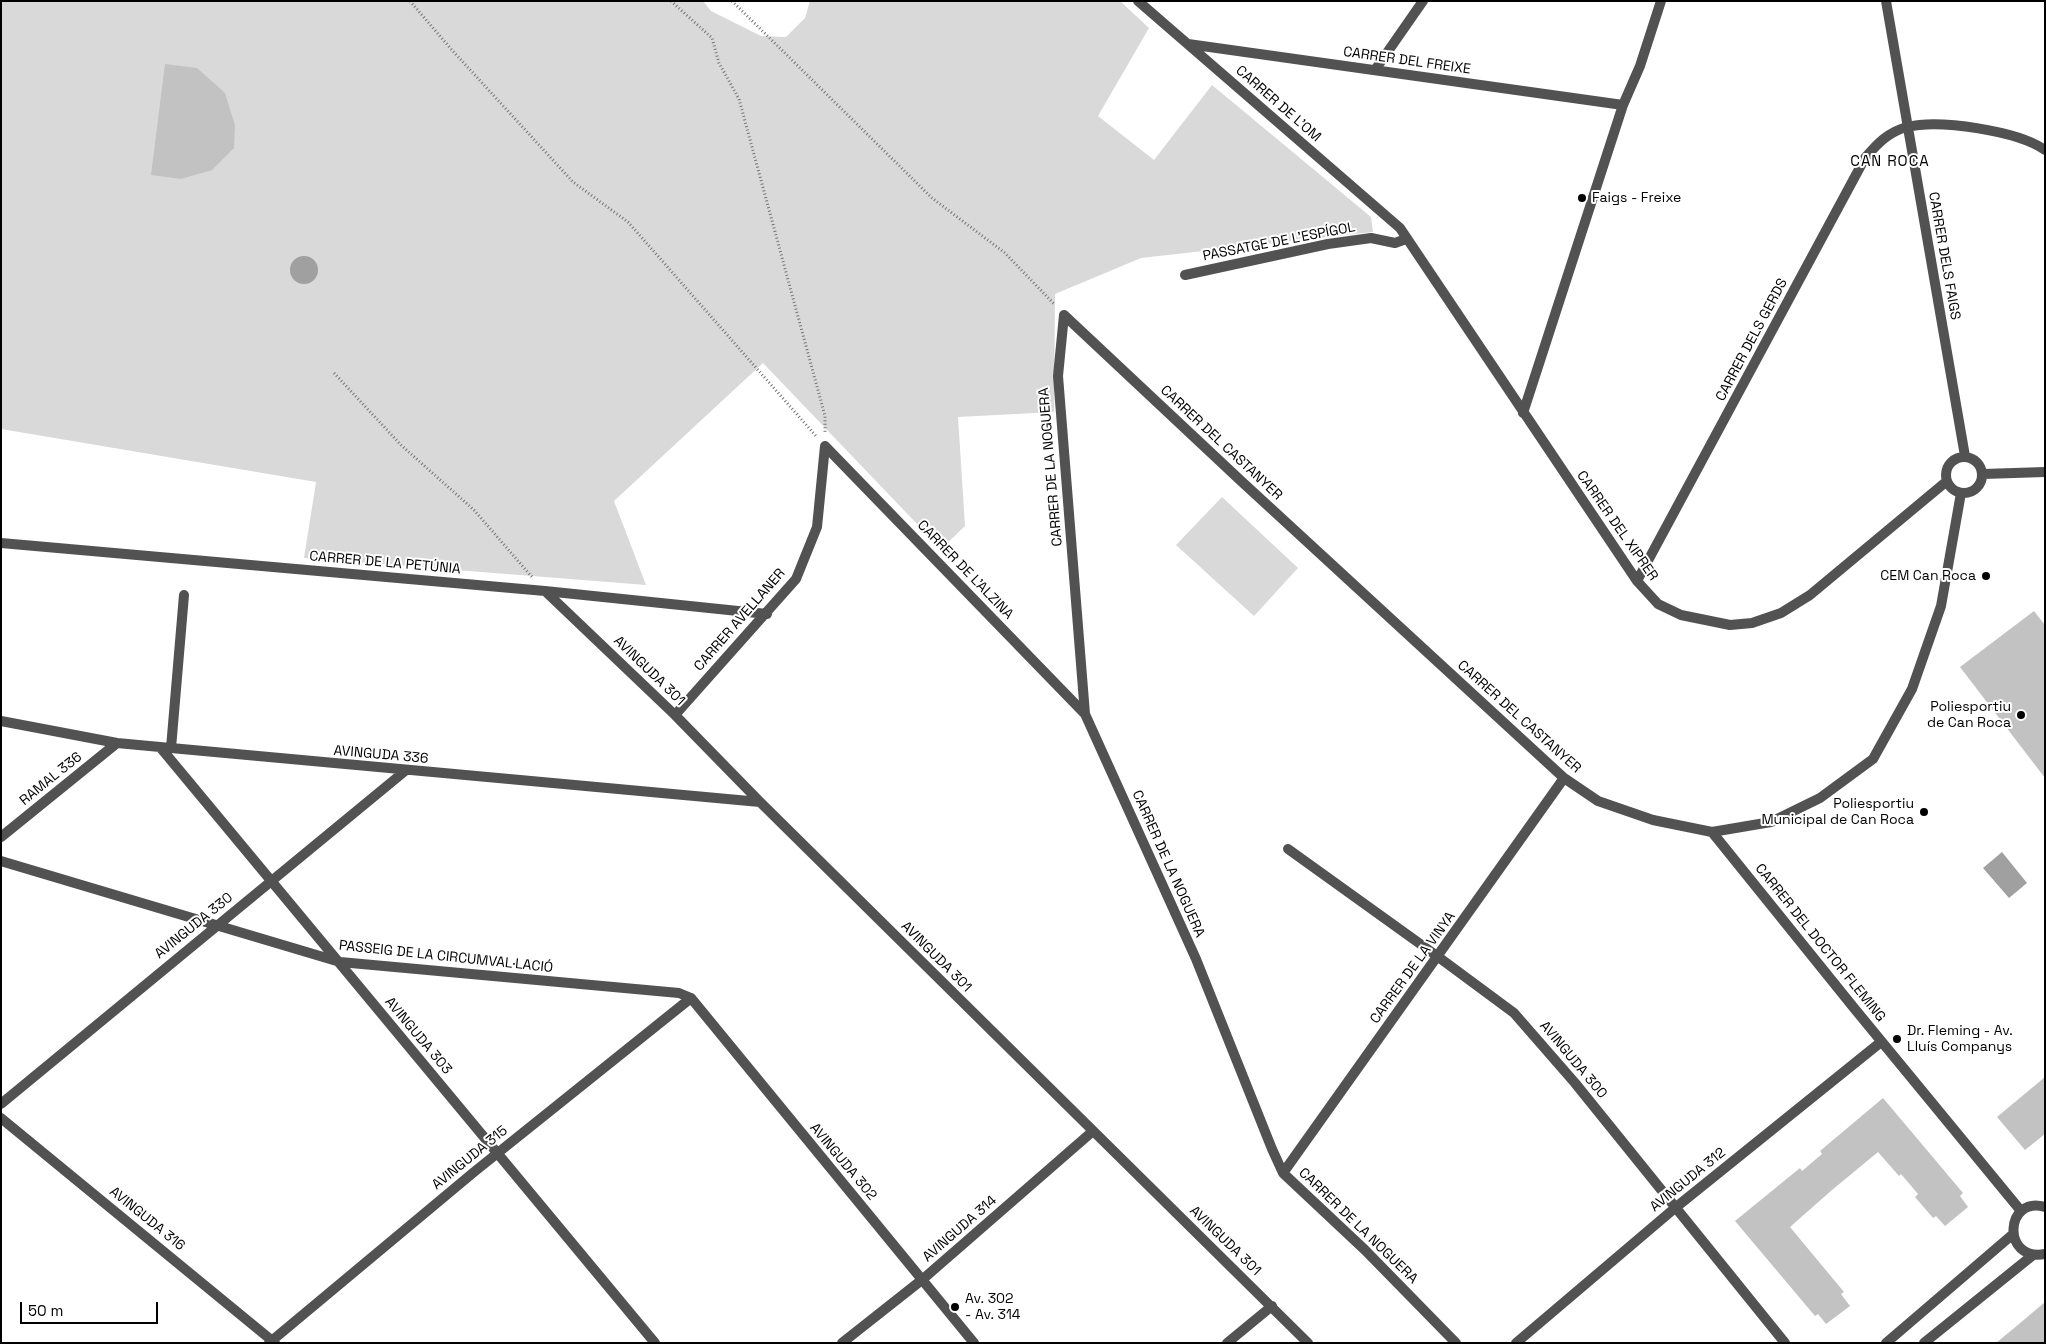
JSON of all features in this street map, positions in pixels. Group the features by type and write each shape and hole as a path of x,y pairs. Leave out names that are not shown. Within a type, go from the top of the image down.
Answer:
{"street":[{"name":"CARRER DE L'OM","path":"1138,1 1400,228"},
{"path":"1376,70 1423,1"},
{"path":"1523,413 1623,105 1640,66 1661,1"},
{"name":"CARRER DELS FAIGS","path":"1886,1 1965,456"},
{"name":"CARRER DEL FREIXE","path":"1188,44 1623,105"},
{"path":"1907,127 1942,125 2002,133 2036,144 2045,150"},
{"name":"CARRER DELS GERDS","path":"1637,581 1866,158 1880,140 1907,127"},
{"name":"CARRER DEL XIPRER","path":"1400,228 1637,581 1658,604 1681,615 1730,625 1752,623 1782,614 1810,595 1947,481"},
{"name":"PASSATGE DE L'ESPÍGOL","path":"1185,275 1328,244 1371,238 1395,243 1406,239"},
{"name":"CARRER DE LA NOGUERA","path":"1064,315 1058,376 1085,714 1196,959 1283,1173 1365,1250 1456,1343"},
{"name":"CARRER DEL CASTANYER","path":"1064,315 1254,493 1564,778 1598,801 1653,820 1712,832 1771,822 1820,798 1873,759 1912,689 1941,606 1961,493"},
{"name":"CARRER AVELLANER","path":"674,715 796,580 817,526 825,446"},
{"name":"CARRER DE L'ALZINA","path":"825,446 1085,714"},
{"path":"1965,456 1978,462 1983,474 1977,488 1972,492 1961,493 1952,489 1947,481 1947,469 1950,463 1954,459 1965,456"},
{"path":"1983,474 2045,472"},
{"name":"CARRER DE LA PETÚNIA","path":"1,544 545,591 767,614"},
{"name":"AVINGUDA 301","path":"545,591 674,715 1308,1343"},
{"path":"171,748 184,595"},
{"name":"AVINGUDA 336","path":"1,721 118,743 404,771 760,802"},
{"name":"RAMAL 336","path":"1,837 118,743"},
{"name":"AVINGUDA 303","path":"160,747 655,1343"},
{"name":"AVINGUDA 330","path":"1,1104 404,771"},
{"name":"CARRER DE LA VINYA","path":"1283,1173 1564,778"},
{"name":"CARRER DEL DOCTOR FLEMING","path":"1712,832 2021,1211"},
{"name":"AVINGUDA 300","path":"1288,849 1514,1013 1575,1083 1785,1343"},
{"name":"PASSEIG DE LA CIRCUMVAL·LACIÓ","path":"1,861 340,962 679,993 691,998"},
{"name":"AVINGUDA 315","path":"272,1342 497,1154 691,998"},
{"name":"AVINGUDA 302","path":"691,998 974,1343"},
{"name":"AVINGUDA 312","path":"1516,1343 1675,1208 1882,1042"},
{"name":"AVINGUDA 316","path":"1,1118 272,1342"},
{"name":"AVINGUDA 314","path":"842,1343 923,1280 1093,1131"},
{"path":"1886,1343 2012,1235 2015,1221 2021,1211 2029,1206 2042,1204"},
{"path":"2012,1235 2020,1248 2033,1255 2045,1254"},
{"path":"1924,1343 2033,1255"},
{"path":"1227,1343 1272,1306"}],"path":[{"path":"410,1 451,49 573,182 628,222 825,446"},
{"path":"671,1 712,38 719,62 739,99 825,416 825,446"},
{"path":"732,1 932,198 1005,253 1064,315"},
{"path":"334,373 400,445 474,510 545,591"}],"shaded area":[{"path":"1,1 703,1 711,11 761,36 786,37 805,18 810,1 1120,1 1149,28 1098,116 1154,160 1212,85 1371,217 1373,232 1141,258 1055,294 1054,412 958,417 965,526 941,549 763,363 614,501 646,585 304,558 316,482 1,429"},
{"path":"304,256 314,260 318,270 314,280 304,284 294,280 290,270 294,260"},
{"path":"1222,497 1298,568 1254,616 1176,545"},
{"path":"2002,852 2027,883 2009,898 1983,868"}],"building":[{"path":"165,64 197,68 225,93 235,125 234,148 212,170 181,179 151,175"},
{"name":"Poliesportiu de Can Roca","path":"2034,611 2045,625 2045,778 1960,667"},
{"path":"2045,1077 2045,1134 2025,1150 1997,1117"},
{"path":"1883,1098 1963,1193 1960,1196 1968,1207 1945,1226 1936,1216 1933,1218 1915,1197 1918,1194 1878,1152 1790,1227 1844,1292 1841,1294 1850,1306 1826,1324 1818,1314 1815,1316 1735,1221 1800,1168 1802,1171 1822,1154 1820,1151"},
{"path":"2045,1302 2045,1343 1996,1343 2013,1329"}],"place":[{"name":"Faigs - Freixe","path":"1582,198"},
{"name":"CEM Can Roca","path":"1986,576"},
{"name":"Poliesportiu de Can Roca","path":"2021,715"},
{"name":"Poliesportiu Municipal de Can Roca","path":"1924,812"},
{"name":"Dr. Fleming - Av. Lluís Companys","path":"1897,1039"},
{"name":"Av. 302 - Av. 314","path":"955,1307"}],"district":[{"name":"CAN ROCA","path":"1890,162"}]}
